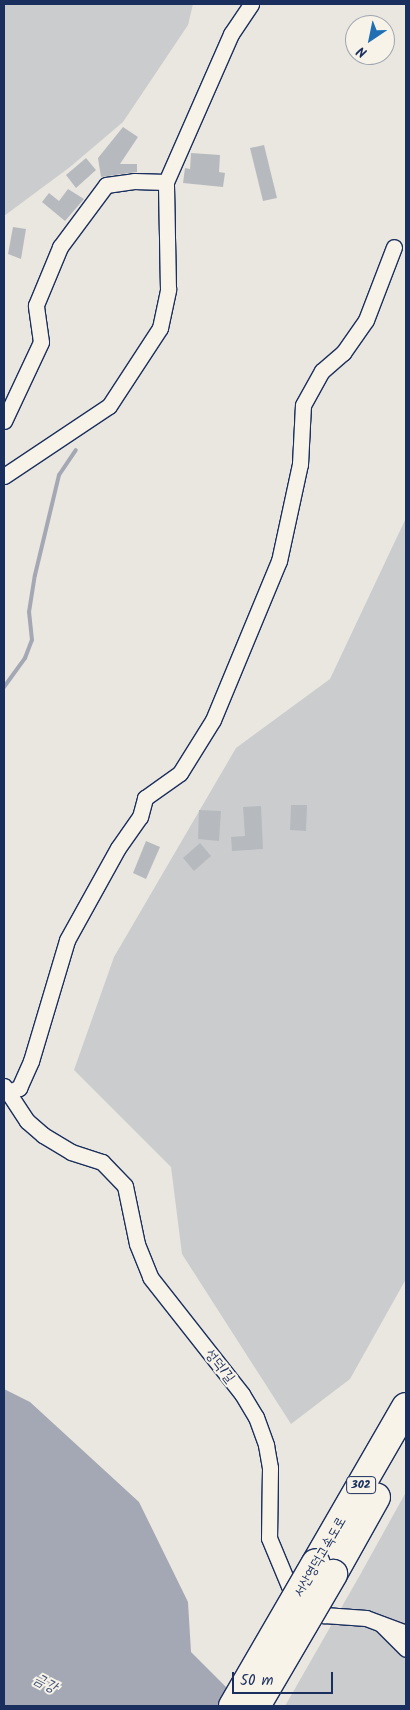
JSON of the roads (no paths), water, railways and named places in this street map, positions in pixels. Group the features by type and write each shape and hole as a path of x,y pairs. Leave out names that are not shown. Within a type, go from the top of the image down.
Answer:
{"highway":[{"name":"서산영덕고속도로","path":"256,1706 406,1407"},
{"name":"서산영덕고속도로","path":"233,1706 406,1444"}],"street":[{"path":"4,476 109,406 160,328 168,280 166,182 231,34 250,4"},
{"path":"4,421 41,342 36,304 60,247 106,185 134,181 166,182"},
{"path":"6,1089 19,1088 31,1061 67,940 118,848 140,817 145,798 180,773 213,720 279,561 300,464 303,405 322,371 343,352 366,320 394,247"},
{"name":"성덕1길","path":"6,1089 27,1121 43,1135 71,1152 102,1162 125,1186 136,1244 150,1277 242,1394 256,1417 266,1445 270,1468 269,1538 289,1586 303,1604 324,1615 379,1621 406,1633"},
{"path":"379,1621 406,1649"}],"water":[{"name":"금강","path":"4,1389 30,1402 139,1502 188,1602 191,1652 245,1706 4,1706"}],"waterway":[{"path":"4,687 25,658 32,640 29,612 35,575 59,475 76,450"}]}
